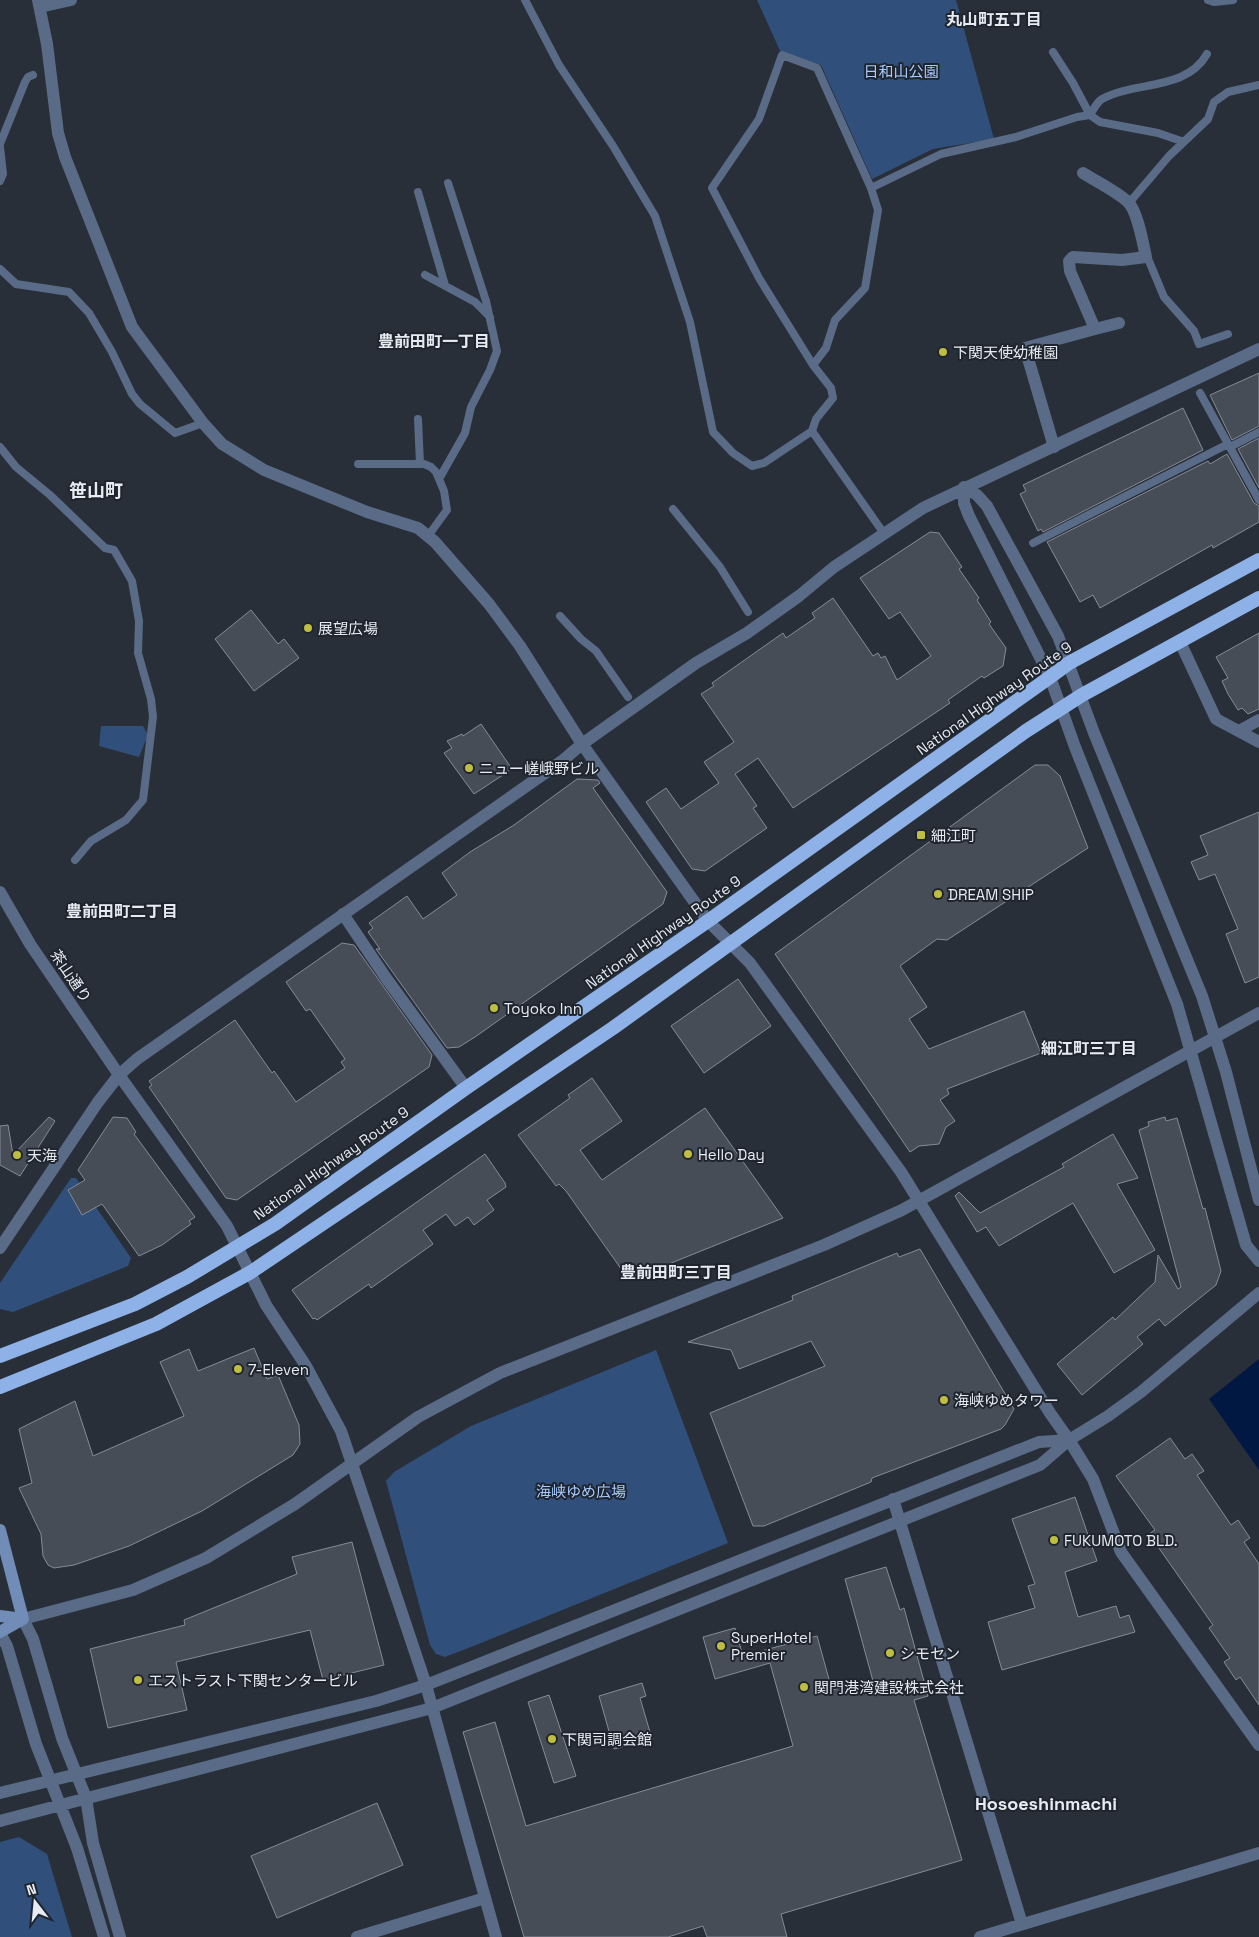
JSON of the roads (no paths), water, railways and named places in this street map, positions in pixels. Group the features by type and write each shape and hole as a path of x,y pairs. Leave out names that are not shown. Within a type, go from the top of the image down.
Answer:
{"highway":[{"name":"National Highway Route 9","path":"0,1356 135,1304 239,1247 708,921 1050,676 1070,663 1259,560"},
{"path":"0,1387 156,1324 251,1272 613,1028 1060,708 1259,598"}],"main road":[{"path":"0,1530 24,1619"},
{"path":"0,1616 24,1619"},
{"path":"0,1632 24,1619"}],"street":[{"path":"71,0 39,4 56,101 58,133 65,157 132,326 203,423 222,444 264,470 367,512 400,520 418,528 428,536 490,604 520,646 582,744 708,921 732,942 750,963 920,1201 1096,1486 1121,1552 1259,1745"},
{"path":"1083,173 1129,203 1134,212 1146,257 1122,260 1081,256 1073,257 1069,261 1070,271 1094,329"},
{"path":"1054,448 1025,348 1119,323"},
{"path":"0,1248 98,1102 120,1075 138,1059 562,761 582,744 696,663 800,596 834,566 885,535 923,508 964,487 1054,448 1259,349"},
{"path":"964,487 977,495 987,506 1058,636 1070,663 1094,733 1202,996 1259,1200"},
{"path":"964,487 964,503 969,516 1050,676 1060,708 1177,1004 1192,1050 1246,1245 1259,1261"},
{"path":"1180,642 1216,719 1259,742"},
{"path":"1239,731 1259,720"},
{"name":"茶山通り","path":"0,892 30,944 223,1221 239,1247 266,1305 319,1388 341,1431 426,1685 496,1937"},
{"path":"343,914 386,978 466,1088"},
{"path":"120,1937 93,1843 86,1798 62,1738 33,1639 24,1619 133,1590 167,1576 240,1539 295,1504 418,1416 492,1377 824,1245 920,1201 1259,1013"},
{"path":"0,1821 59,1804 432,1708 1040,1465 1069,1440 1108,1416 1141,1392 1259,1293"},
{"path":"0,1794 376,1701 426,1685 1039,1442 1069,1440"},
{"path":"892,1499 1022,1924"},
{"path":"0,1632 7,1646 36,1744 77,1848 104,1937"},
{"path":"980,1937 1259,1853"},
{"path":"357,1937 485,1898"}],"lane":[{"path":"525,0 559,65 613,146 654,216 690,322 713,432 733,453 752,466 764,463 812,431 816,419 833,398 831,388 813,365 759,278 712,188 759,119 782,55 817,68 871,188 878,210 865,288 835,320 826,348 813,365"},
{"path":"1208,0 1214,2 1233,0"},
{"path":"1053,52 1073,83 1090,115 1100,122 1158,133 1184,142"},
{"path":"871,188 941,154 1016,137 1077,117 1090,115 1100,100 1186,75 1201,65 1207,54"},
{"path":"0,181 3,174 0,145 25,82 28,77 33,75"},
{"path":"1129,203 1184,142 1208,119 1214,102 1228,92 1259,85"},
{"path":"439,479 465,433 471,407 490,370 497,351 490,317 448,183"},
{"path":"418,192 445,285"},
{"path":"1146,257 1164,297 1194,330 1199,344 1228,334"},
{"path":"0,269 16,284 69,292 89,313 112,352 132,394 140,404 175,433 203,423"},
{"path":"425,275 475,302 490,317"},
{"path":"1200,392 1259,500"},
{"path":"418,419 420,464"},
{"path":"812,431 885,535"},
{"path":"1033,542 1259,432"},
{"path":"0,448 16,467 50,495 105,548 114,550 132,581 139,621 138,654 151,699 153,717 143,800 126,820 91,841 75,860"},
{"path":"358,464 420,464 431,467 436,472 448,505 447,510 428,536"},
{"path":"673,509 720,567 748,612"},
{"path":"560,616 580,639 596,651 628,697"}],"place":[{"name":"下関天使幼稚園","path":"943,352"},
{"name":"展望広場","path":"308,628"},
{"name":"ニュー嵯峨野ビル","path":"469,768"},
{"name":"細江町","path":"921,835"},
{"name":"DREAM SHIP","path":"938,894"},
{"name":"Toyoko Inn","path":"494,1008"},
{"name":"Hello Day","path":"688,1154"},
{"name":"天海","path":"17,1155"},
{"name":"7-Eleven","path":"238,1369"},
{"name":"海峡ゆめタワー","path":"944,1400"},
{"name":"FUKUMOTO BLD.","path":"1054,1540"},
{"name":"SuperHotel Premier","path":"721,1646"},
{"name":"シモセン","path":"890,1653"},
{"name":"エストラスト下関センタービル","path":"138,1680"},
{"name":"関門港湾建設株式会社","path":"804,1687"},
{"name":"下関司調会館","path":"552,1739"}],"district":[{"name":"丸山町五丁目","path":"994,19"},
{"name":"豊前田町一丁目","path":"434,341"},
{"name":"笹山町","path":"96,490"},
{"name":"豊前田町二丁目","path":"122,911"},
{"name":"細江町三丁目","path":"1089,1048"},
{"name":"豊前田町三丁目","path":"676,1272"},
{"name":"Hosoeshinmachi","path":"1046,1803"}],"park label":[{"name":"日和山公園","path":"901,71"},
{"name":"海峡ゆめ広場","path":"581,1491"}]}
